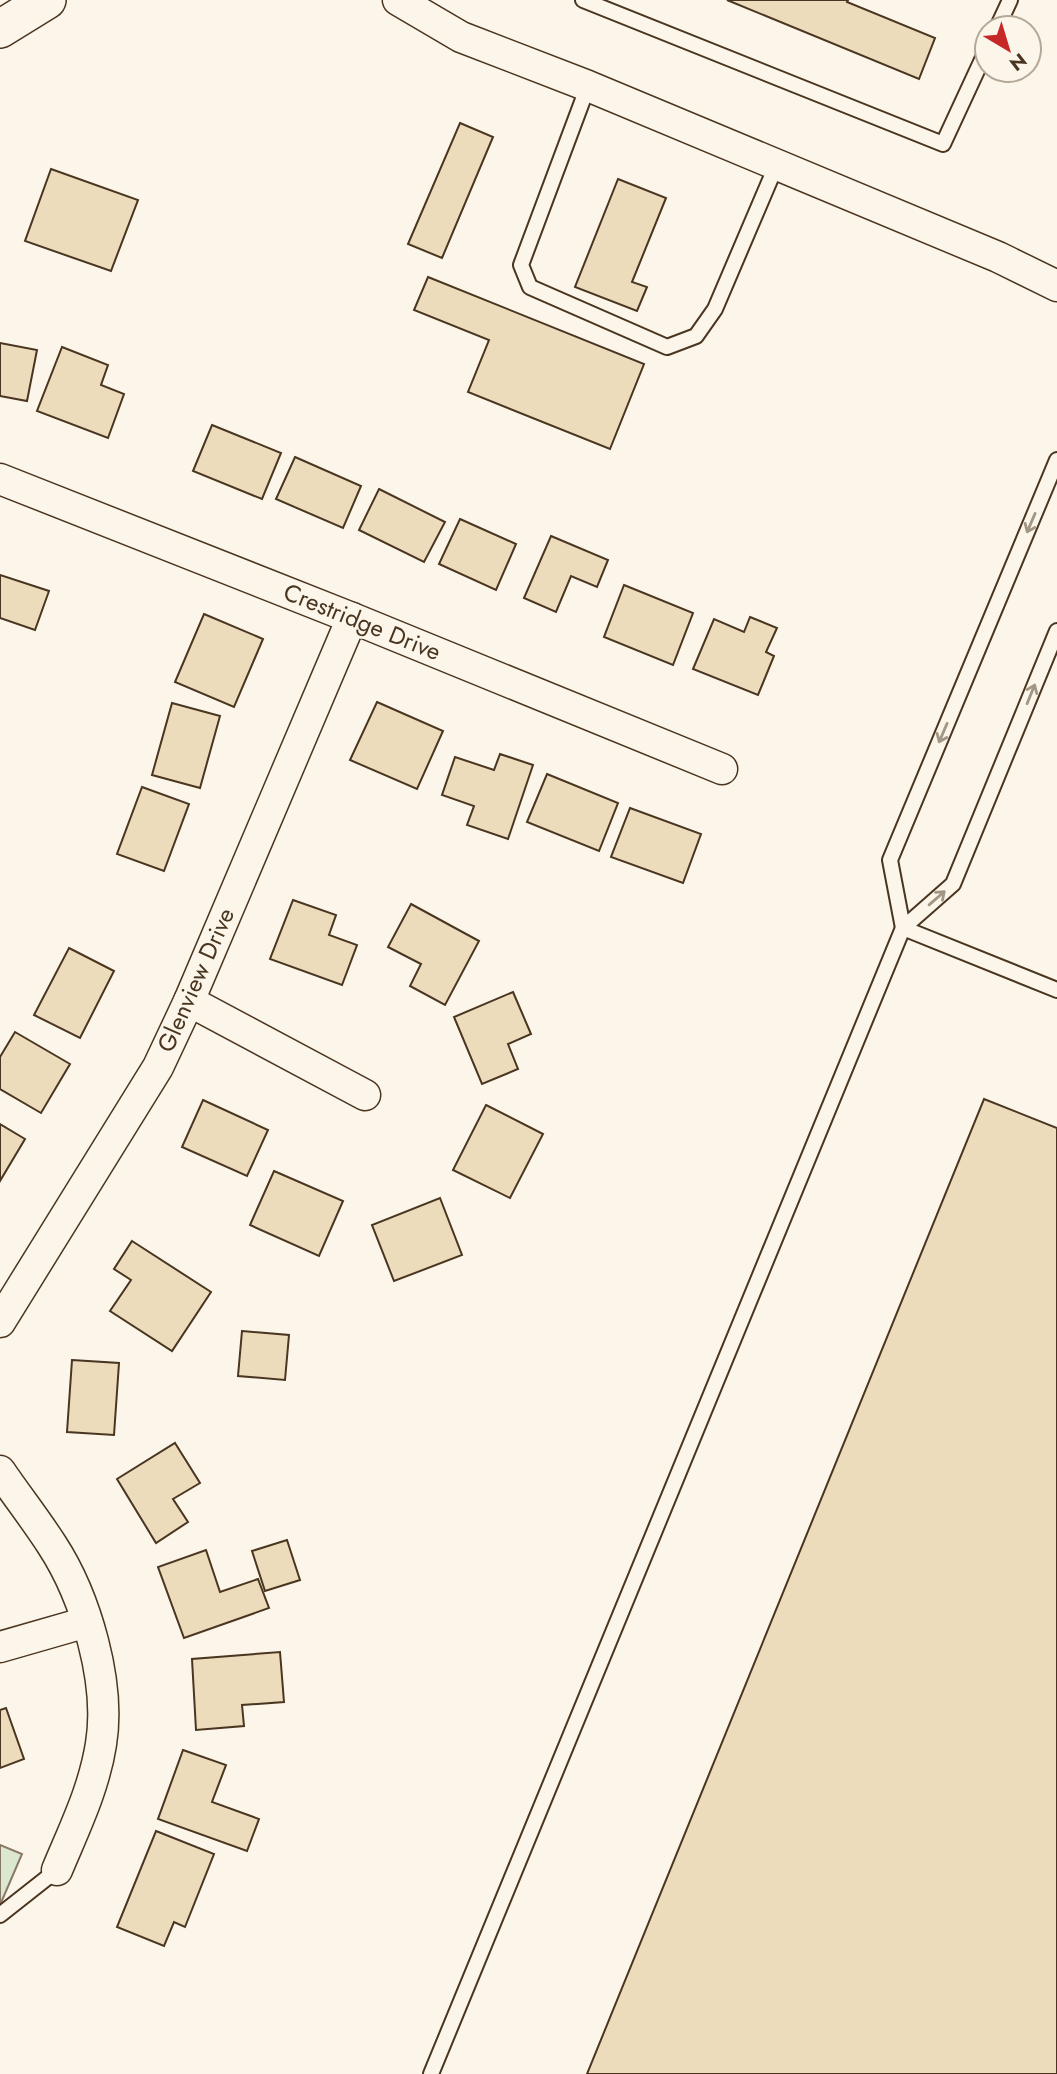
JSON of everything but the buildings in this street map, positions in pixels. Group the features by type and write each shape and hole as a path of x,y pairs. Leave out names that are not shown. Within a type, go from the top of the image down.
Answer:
{"street":[{"path":"0,29 47,0"},
{"path":"398,0 461,37 588,86 998,257 1057,286"},
{"name":"Crestridge Drive","path":"0,479 352,618 722,769"},
{"name":"Glenview Drive","path":"0,1322 158,1067 189,1001 352,618"},
{"path":"189,1001 365,1095"},
{"path":"0,1471 54,1547 74,1587 97,1662 103,1702 101,1744 88,1797 57,1870"},
{"path":"0,1647 86,1622"}],"lane":[{"path":"583,0 943,144 973,80"},
{"path":"588,86 521,265 530,287 667,347 696,337 715,309 776,166"},
{"path":"902,928 890,860 1057,460"},
{"path":"431,2074 902,928 953,884 1057,631"},
{"path":"902,928 1057,990"},
{"path":"0,1915 57,1870"}],"green space":[{"path":"0,1845 22,1854 0,1905"}]}
